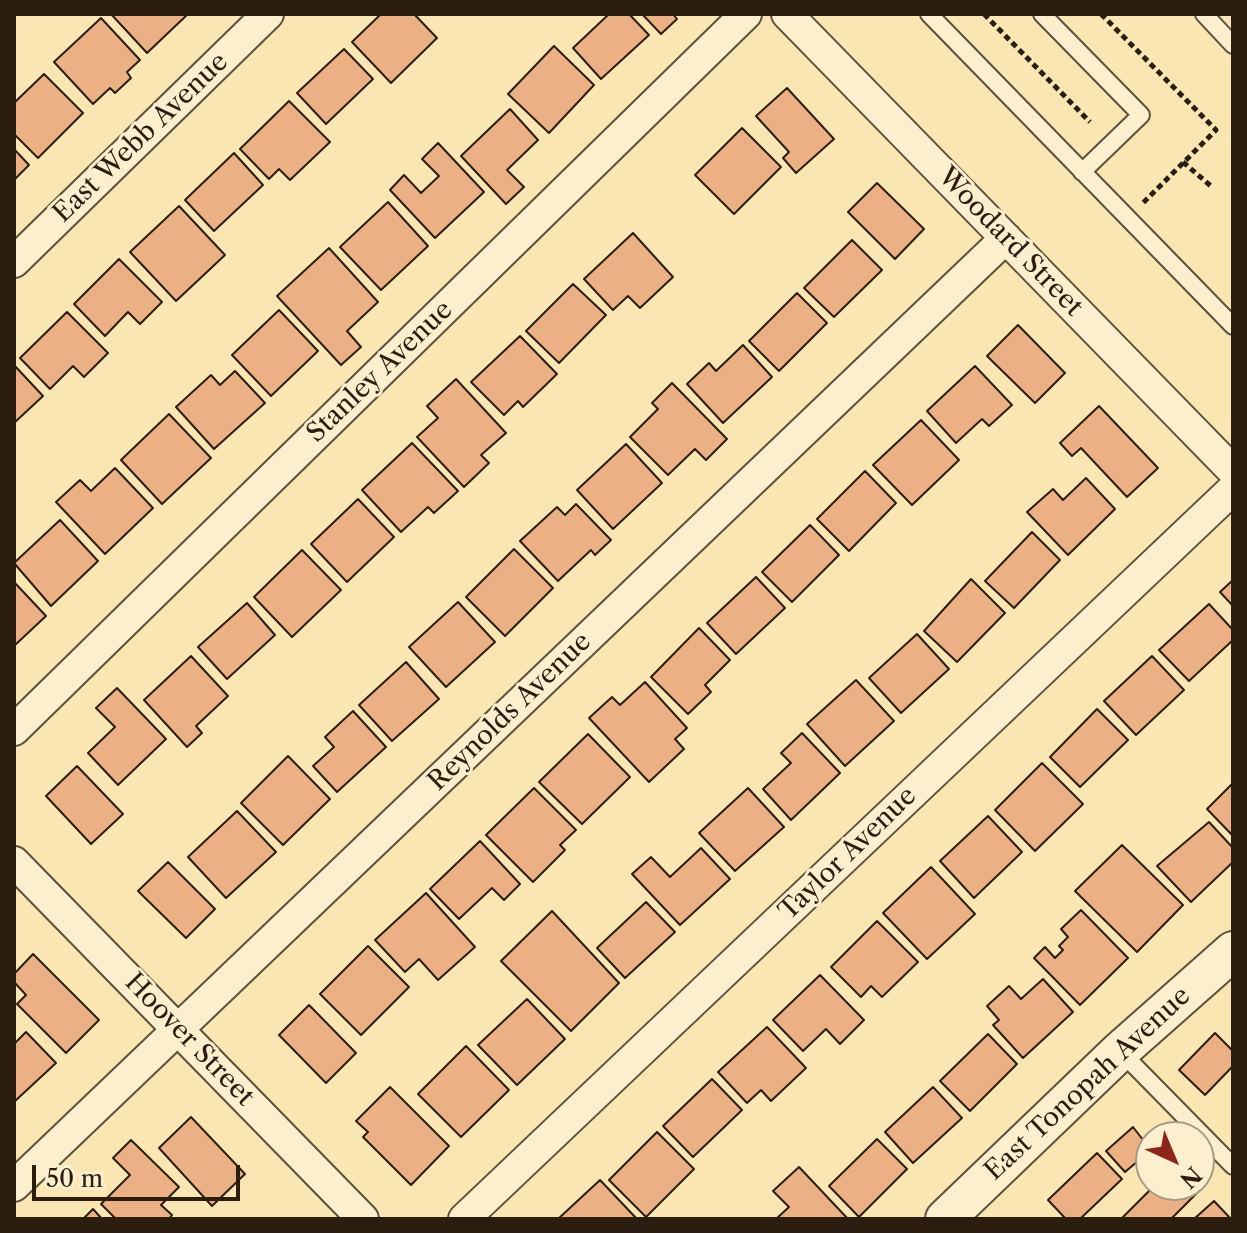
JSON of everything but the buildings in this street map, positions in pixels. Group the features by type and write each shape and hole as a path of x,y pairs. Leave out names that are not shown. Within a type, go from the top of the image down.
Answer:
{"street":[{"name":"East Webb Avenue","path":"14,262 268,14"},
{"name":"Stanley Avenue","path":"14,730 746,14"},
{"name":"Woodard Street","path":"787,14 1233,471"},
{"name":"Reynolds Avenue","path":"14,1186 1006,238"},
{"name":"Taylor Avenue","path":"464,1219 1233,489"},
{"name":"Hoover Street","path":"14,862 363,1219"},
{"name":"East Tonopah Avenue","path":"958,1215 1120,1051 1233,951"}],"lane":[{"path":"929,14 1233,326"},
{"path":"1042,14 1141,115 1082,172"},
{"path":"1204,14 1233,45"},
{"path":"1120,1051 1233,1166"}],"path":[{"path":"984,14 1090,122"},
{"path":"1183,162 1212,187"}]}
